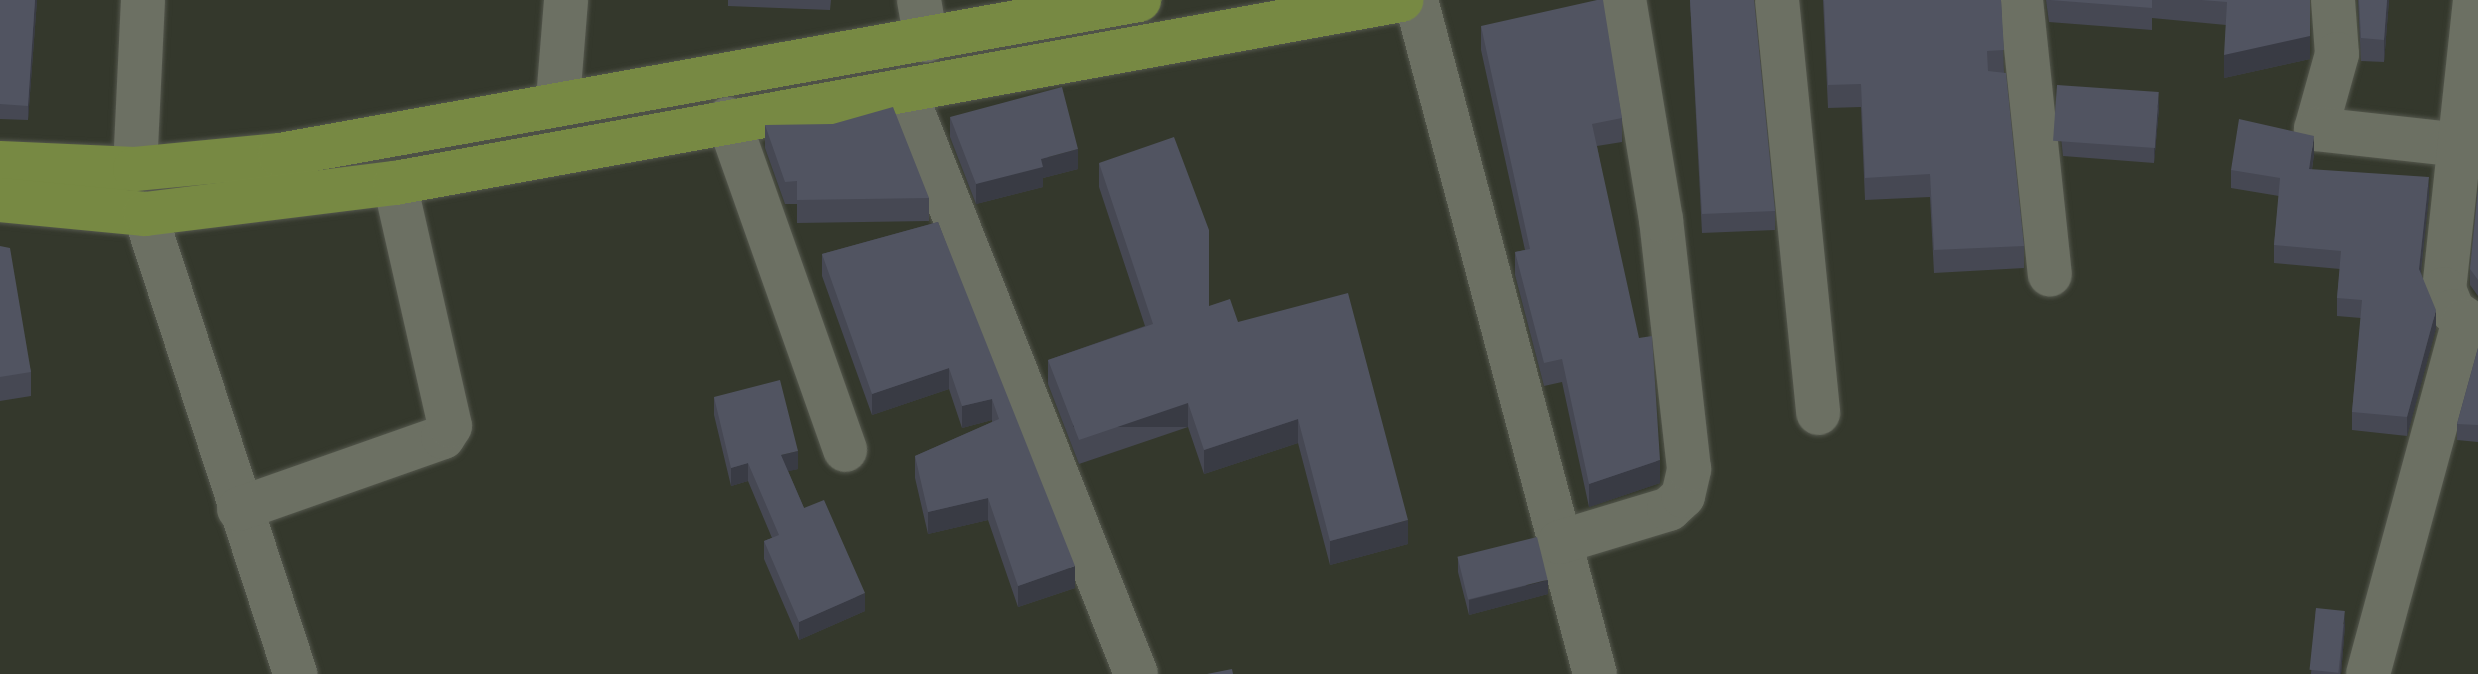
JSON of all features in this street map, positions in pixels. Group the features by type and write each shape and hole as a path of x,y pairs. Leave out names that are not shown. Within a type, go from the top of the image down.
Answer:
{"main road":[{"path":"0,200 145,214 395,183 728,119 1401,0"},
{"path":"0,163 135,169 280,155 558,100 923,20 1127,1"}],"street":[{"path":"135,169 143,0"},
{"path":"558,100 566,0"},
{"path":"1416,0 1595,674"},
{"path":"1560,542 1669,509 1683,496 1689,469 1661,220 1624,0"},
{"path":"1777,0 1818,413"},
{"path":"2021,0 2050,274"},
{"path":"2333,0 2337,54 2316,129 2467,146"},
{"path":"2368,674 2471,324 2444,289 2467,146 2475,0"},
{"path":"904,90 1136,674"},
{"path":"728,119 845,450"},
{"path":"239,509 443,437 450,426 395,183"},
{"path":"145,214 295,674"}],"building":[{"path":"0,0 35,0 28,106 0,104"},
{"path":"1603,0 1622,118 1592,124 1639,338 1652,336 1660,460 1589,484 1562,359 1544,363 1515,252 1530,249 1481,26"},
{"path":"1690,0 1754,0 1775,211 1702,214"},
{"path":"1824,0 2001,0 2004,50 1987,51 1988,71 2006,73 2024,246 1934,250 1930,174 1865,178 1861,84 1828,85"},
{"path":"2050,0 2152,0 2152,8"},
{"path":"2201,0 2310,0 2310,36 2224,55 2227,2"},
{"path":"2359,0 2387,0 2384,40 2361,38"},
{"path":"2057,85 2159,92 2155,148 2053,141"},
{"path":"1062,87 1078,149 1041,159 1043,167 976,184 950,117"},
{"path":"893,107 929,198 797,200 797,181 785,182 765,125 833,124"},
{"path":"2239,119 2314,136 2309,169 2429,177 2419,269 2436,310 2407,417 2352,412 2362,300 2337,298 2341,251 2274,245 2280,178 2231,170"},
{"path":"1174,137 1209,230 1209,306 1230,299 1238,322 1348,293 1408,520 1330,541 1298,419 1204,450 1188,403 1079,440 1048,360 1153,324 1099,163"},
{"path":"2478,190 2478,280 2470,269"},
{"path":"938,222 1075,566 1018,586 988,498 928,512 915,456 999,419 992,399 962,406 949,368 872,394 822,254"},
{"path":"0,246 10,248 31,372 0,377"},
{"path":"2478,348 2478,425 2457,424"},
{"path":"780,380 798,451 781,455 804,508 824,500 865,593 799,622 764,541 779,535 748,463 731,468 714,397"},
{"path":"1537,537 1548,580 1468,600 1457,557"},
{"path":"2316,608 2345,611 2338,673 2310,670"},
{"path":"1232,669 1233,674 1207,674"}]}
